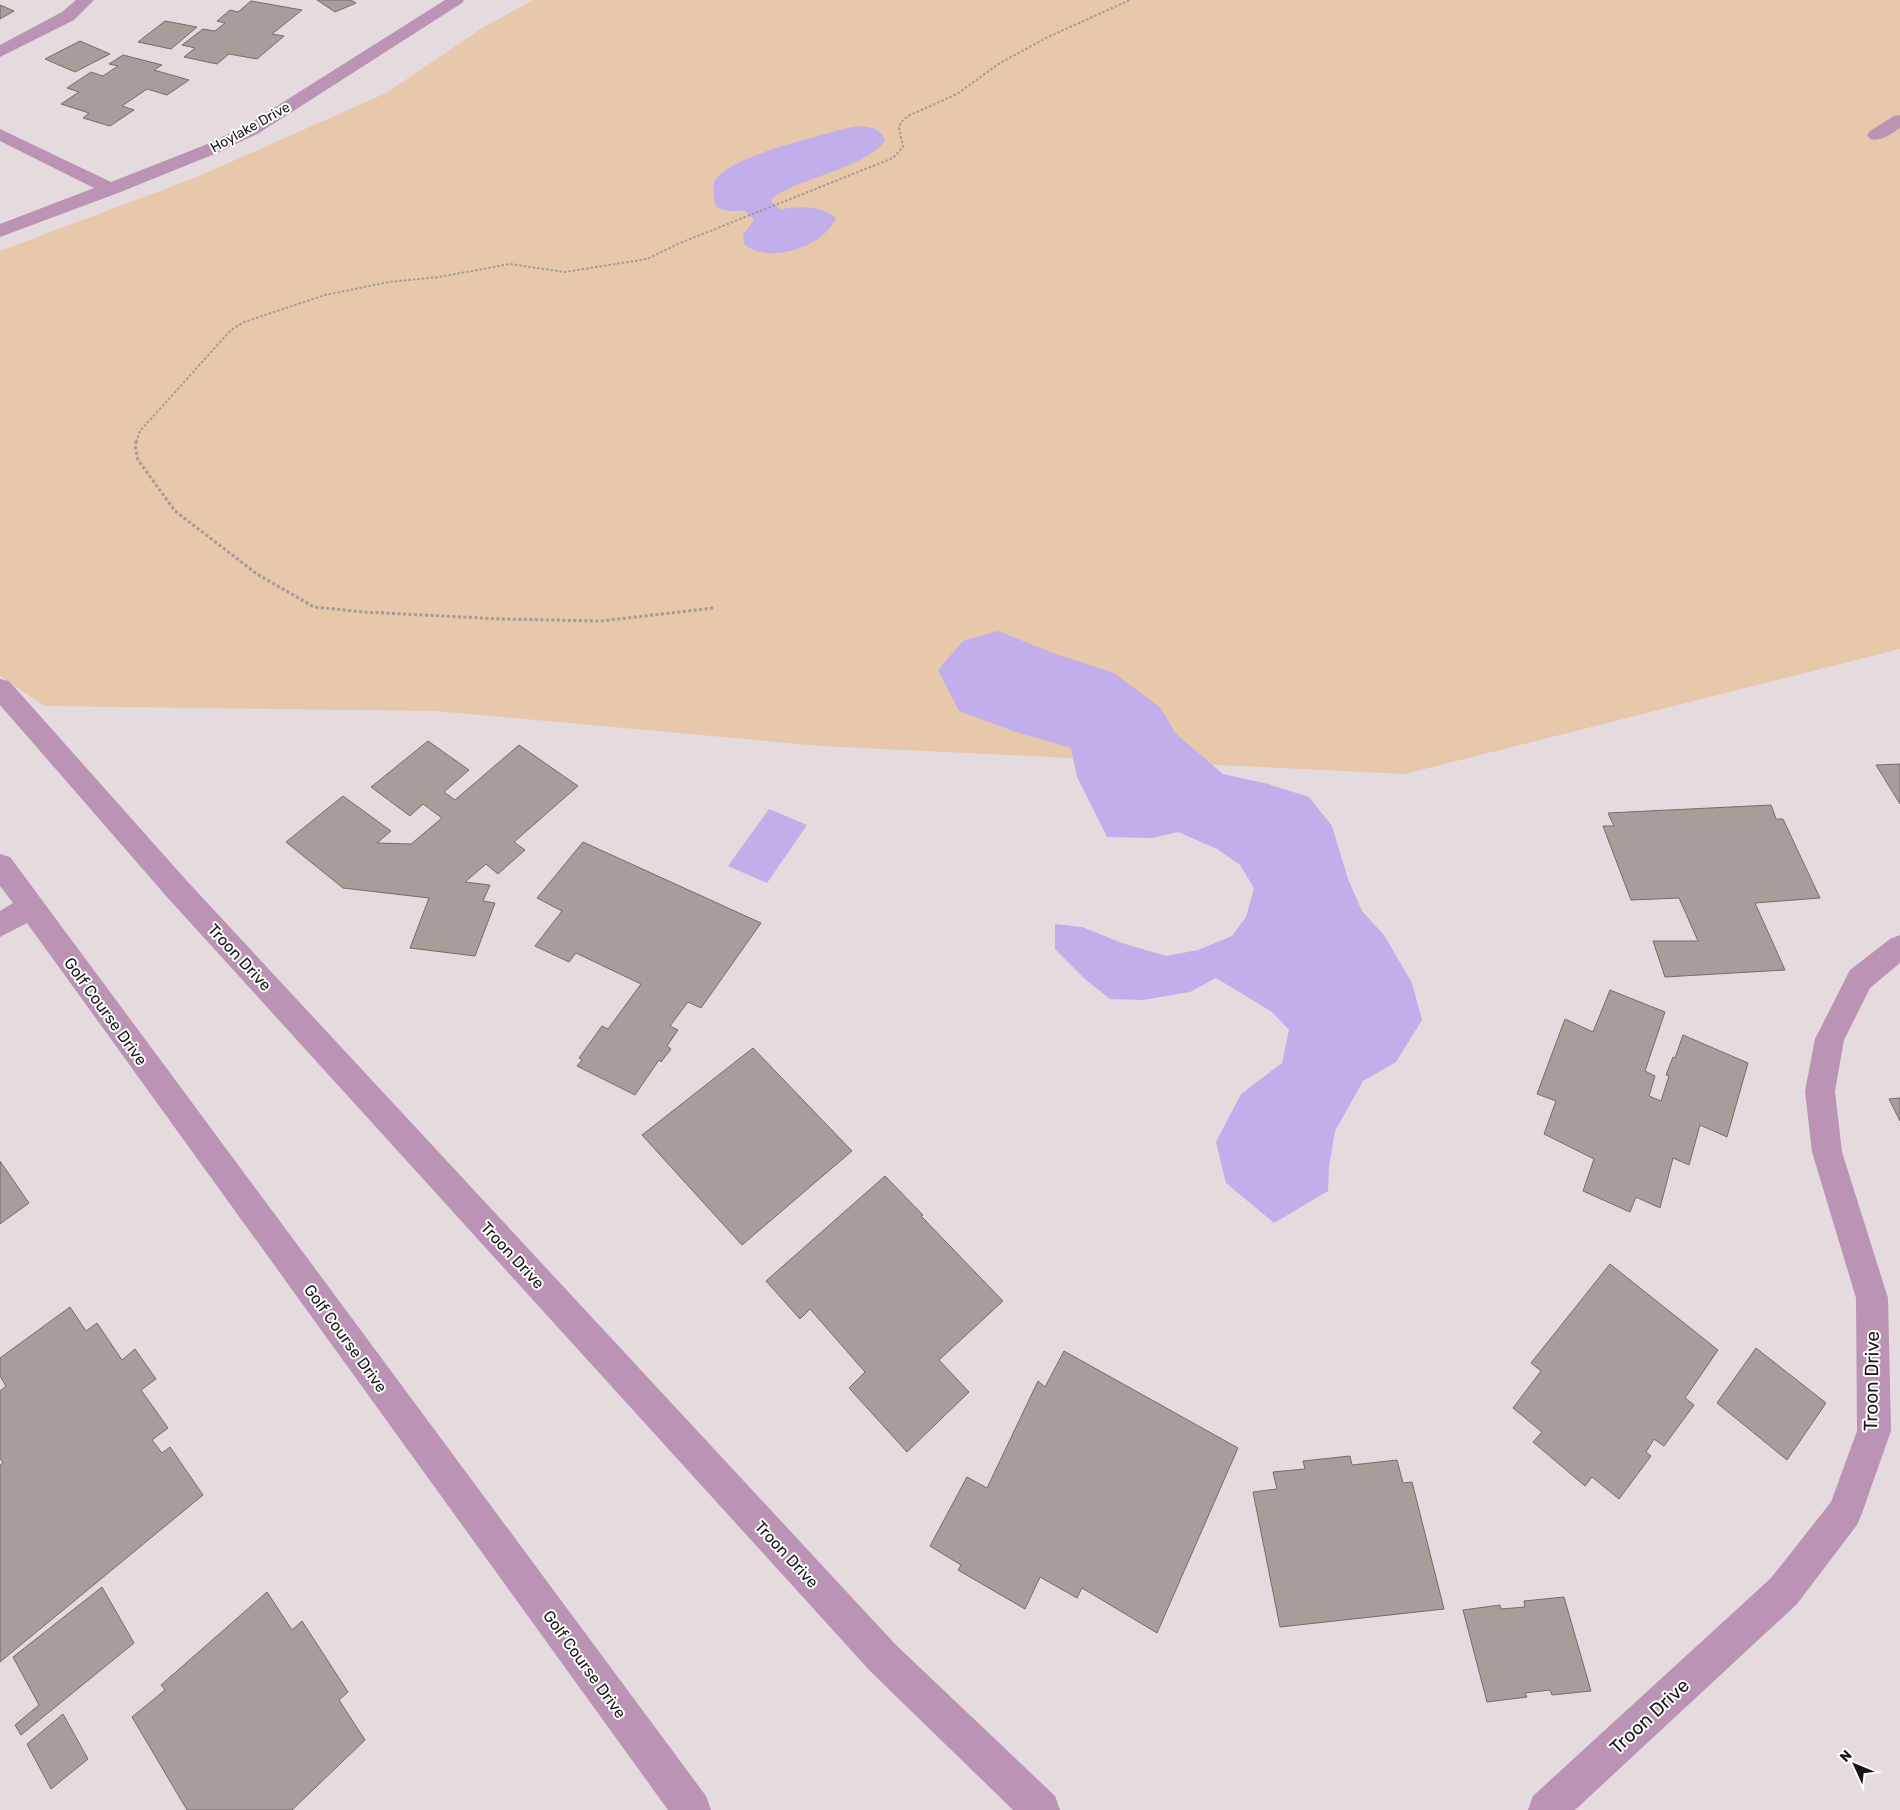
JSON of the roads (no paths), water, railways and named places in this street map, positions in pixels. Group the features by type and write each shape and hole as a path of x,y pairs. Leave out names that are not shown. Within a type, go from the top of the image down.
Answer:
{"street":[{"path":"0,52 68,16 86,0"},
{"name":"Hoylake Drive","path":"0,231 211,149 253,129 456,0"},
{"path":"1876,135 1900,120"},
{"path":"0,134 111,189"},
{"name":"Troon Drive","path":"0,688 177,889 883,1658 1041,1810"},
{"name":"Golf Course Drive","path":"0,865 692,1810"},
{"path":"0,925 30,907"},
{"name":"Troon Drive","path":"1547,1810 1784,1591 1845,1513 1874,1431 1872,1298 1827,1152 1820,1092 1830,1039 1860,979 1900,947"}]}
